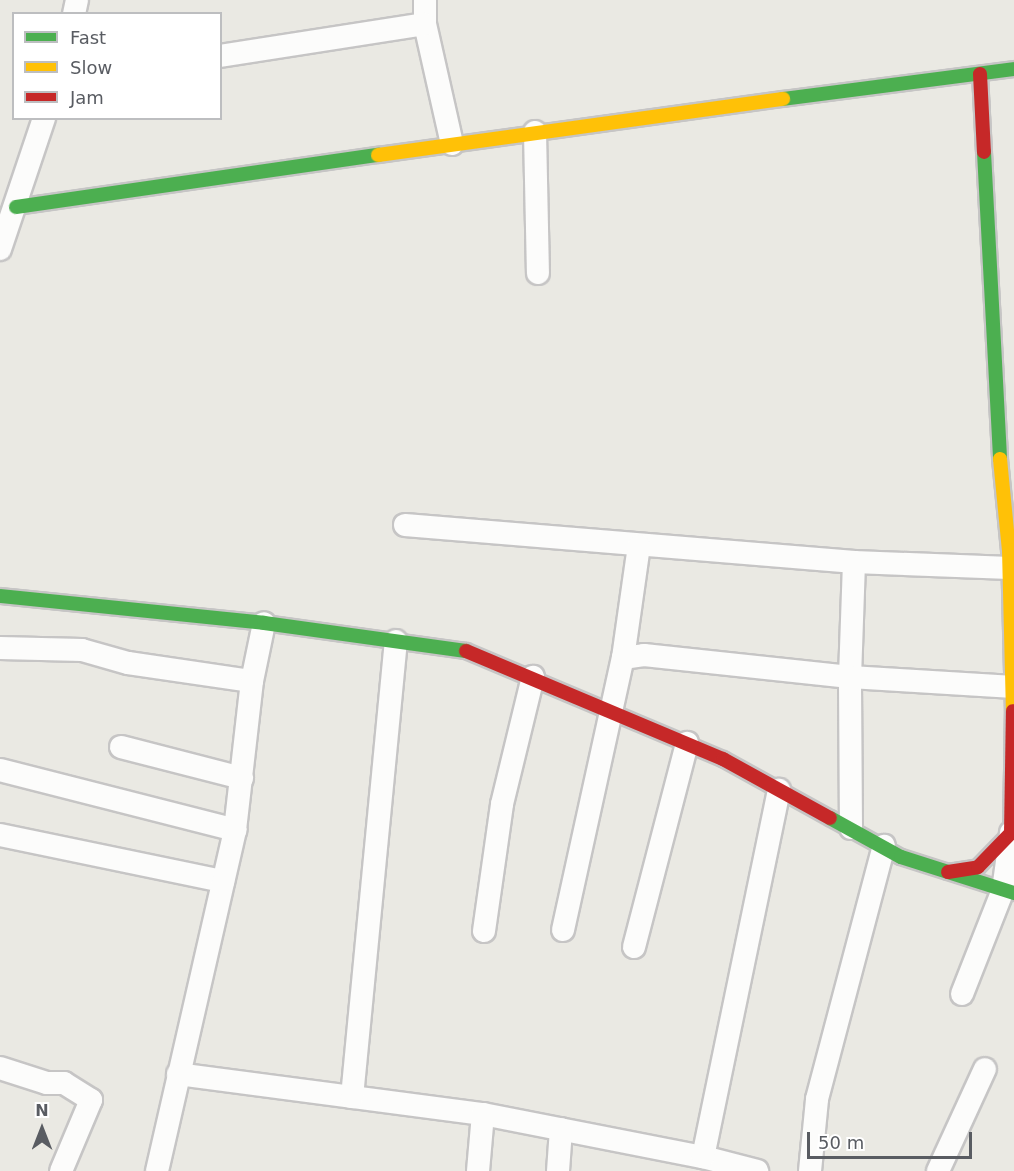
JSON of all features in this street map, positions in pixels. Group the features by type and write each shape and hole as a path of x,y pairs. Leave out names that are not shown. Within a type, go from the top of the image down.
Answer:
{"street":[{"path":"425,0 425,24 452,144"},
{"path":"222,56 425,24"},
{"path":"16,207 535,132 1014,69"},
{"path":"962,994 1008,892 1014,687 1010,568 996,414 980,74"},
{"path":"0,249 44,120"},
{"path":"535,132 538,273"},
{"path":"405,525 854,562 1010,568"},
{"path":"563,930 609,708 623,658 639,546"},
{"path":"851,828 850,677 854,562"},
{"path":"0,596 264,623 473,652 687,743 851,828 901,857 1008,892"},
{"path":"157,1171 235,830 252,681 264,623"},
{"path":"351,1097 396,641"},
{"path":"0,648 82,650 128,663 252,681"},
{"path":"623,658 645,655 850,677 1014,687"},
{"path":"484,931 502,804 532,677"},
{"path":"634,947 687,743"},
{"path":"121,747 242,778"},
{"path":"0,770 235,830"},
{"path":"703,1156 779,790"},
{"path":"948,872 978,867 1011,833"},
{"path":"0,835 223,881"},
{"path":"810,1171 817,1099 884,846"},
{"path":"0,1068 47,1083 64,1083 91,1100 62,1171"},
{"path":"938,1171 985,1069"},
{"path":"178,1074 483,1114 703,1156 753,1170"},
{"path":"478,1171 483,1114"},
{"path":"558,1171 561,1129"}],"traffic: fast":[{"path":"783,99 1014,69"},
{"path":"984,152 1000,459"},
{"path":"16,207 378,155"},
{"path":"0,596 264,623 466,651"},
{"path":"830,818 901,857 1014,893"}],"traffic: slow":[{"path":"378,155 783,99"},
{"path":"1000,459 1009,550 1013,711"}],"traffic: jam":[{"path":"980,74 984,152"},
{"path":"466,651 723,759 830,818"},
{"path":"948,872 978,867 1011,833 1013,711"}]}
